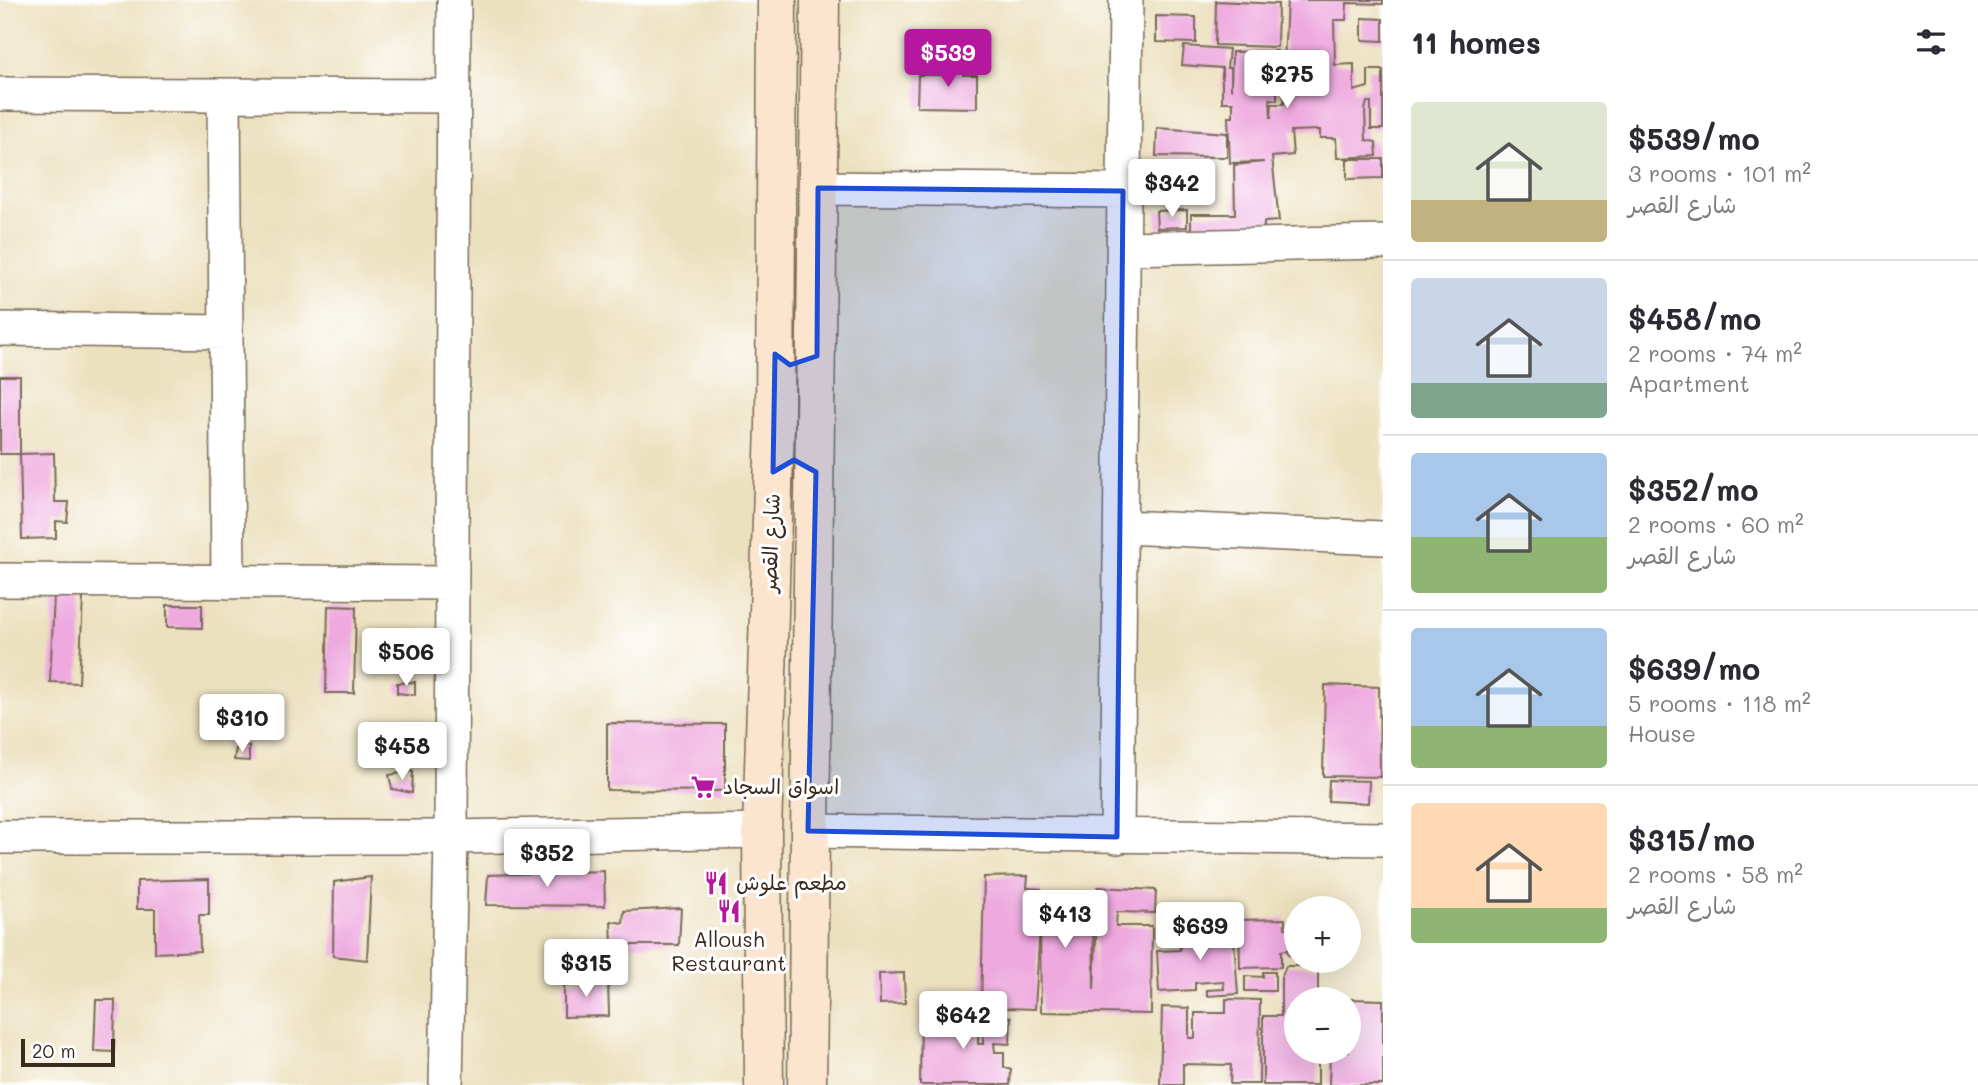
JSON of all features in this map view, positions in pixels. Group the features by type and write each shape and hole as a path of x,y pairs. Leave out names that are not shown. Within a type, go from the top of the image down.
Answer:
{"street":[{"path":"446,1085 451,837 454,0"},
{"name":"شارع القصر","path":"764,1085 762,831 773,472 777,0"},
{"name":"شارع القصر","path":"807,1085 820,0"},
{"path":"1117,837 1126,248 1123,191 1126,0"},
{"path":"0,93 453,96"},
{"path":"224,96 229,582"},
{"path":"818,188 1123,191"},
{"path":"1126,248 1383,242"},
{"path":"0,329 226,332"},
{"path":"775,354 782,362 798,366 817,356"},
{"path":"773,472 779,464 794,460 816,472"},
{"path":"1122,527 1383,538"},
{"path":"0,580 452,583"},
{"path":"0,837 451,837 762,831"},
{"path":"808,831 1383,839"}],"highlighted area":[{"path":"818,188 1123,191 1117,837 808,831 816,472 794,460 773,472 775,354 790,365 817,356"}],"building":[{"path":"1287,0 1383,0 1383,4 1347,3 1346,20 1334,20 1335,65 1354,64 1354,91 1368,87 1368,70 1383,70 1383,129 1371,129 1371,102 1367,102 1365,110 1366,140 1376,142 1377,156 1337,158 1336,138 1320,138 1320,130 1291,131 1293,155 1272,157 1279,221 1264,222 1264,236 1191,235 1191,214 1235,214 1234,165 1264,162 1230,163 1228,117 1233,117 1233,102 1222,102 1222,68 1182,65 1184,46 1229,49 1227,68 1231,68 1231,90 1232,52 1277,51 1277,100 1270,99 1271,118 1272,104 1284,104 1284,76 1290,76 1290,64 1284,63","holes":["1301,64 1311,64 1311,76 1301,76"]},
{"path":"1216,1 1278,4 1277,47 1215,45"},
{"path":"1156,16 1196,17 1196,43 1156,42"},
{"path":"1362,18 1383,19 1383,41 1362,40"},
{"path":"947,60 964,61 963,75 977,75 977,108 917,107 918,75 946,75"},
{"path":"1157,128 1227,133 1227,157 1156,156"},
{"path":"1347,159 1383,159 1383,178 1347,179"},
{"path":"1187,210 1187,227 1157,228 1156,211"},
{"path":"0,376 20,376 20,454 0,454"},
{"path":"54,453 55,502 69,502 67,522 56,521 56,538 22,539 20,454"},
{"path":"54,595 83,597 79,683 50,682"},
{"path":"167,605 202,605 202,628 167,627"},
{"path":"328,606 356,607 354,693 326,693"},
{"path":"415,682 415,695 397,693 397,683"},
{"path":"1325,685 1379,687 1380,777 1323,776"},
{"path":"607,723 725,724 725,791 607,790"},
{"path":"249,746 249,761 234,760 236,748"},
{"path":"413,771 412,793 392,789 389,775"},
{"path":"1329,780 1369,781 1368,803 1328,801"},
{"path":"604,871 605,906 486,905 488,875"},
{"path":"1028,876 1027,888 1041,889 1040,901 1093,900 1094,990 1098,887 1156,890 1155,913 1117,912 1116,926 1152,926 1151,1014 1041,1012 1040,925 1035,1009 981,1007 984,877"},
{"path":"371,877 367,960 333,956 334,882"},
{"path":"209,879 209,915 199,915 200,951 155,953 155,909 137,909 137,881"},
{"path":"681,908 679,945 612,945 611,921 623,923 624,911"},
{"path":"1284,919 1281,967 1240,968 1239,920"},
{"path":"1233,928 1238,994 1207,996 1207,990 1224,989 1223,981 1195,983 1195,990 1159,992 1157,951 1180,950 1179,932"},
{"path":"1284,971 1284,973 1318,973 1318,987 1284,987 1284,1064 1318,1064 1318,1085 1263,1085 1263,1016 1281,1016 1281,978"},
{"path":"1263,972 1275,972 1275,991 1245,991 1245,976 1263,977"},
{"path":"904,973 905,1003 880,1004 879,974"},
{"path":"564,981 608,981 609,1016 564,1017"},
{"path":"1226,999 1260,1000 1259,1084 1230,1084 1231,1065 1183,1064 1183,1085 1160,1085 1162,1007 1189,1008 1189,1038 1195,1038 1195,1013 1226,1013"},
{"path":"1361,999 1383,1000 1383,1085 1329,1085 1330,1064 1361,1064"},
{"path":"96,1000 115,1000 114,1052 94,1051"},
{"path":"921,1014 978,1016 978,1044 983,1044 984,1015 1011,1017 1010,1044 994,1043 995,1052 1004,1052 1004,1067 1011,1070 1010,1085 920,1085"}],"place":[{"name":"اسواق السجاد","path":"703,787"},
{"name":"مطعم علوش","path":"716,883"},
{"name":"Alloush Restaurant","path":"729,911"}]}
